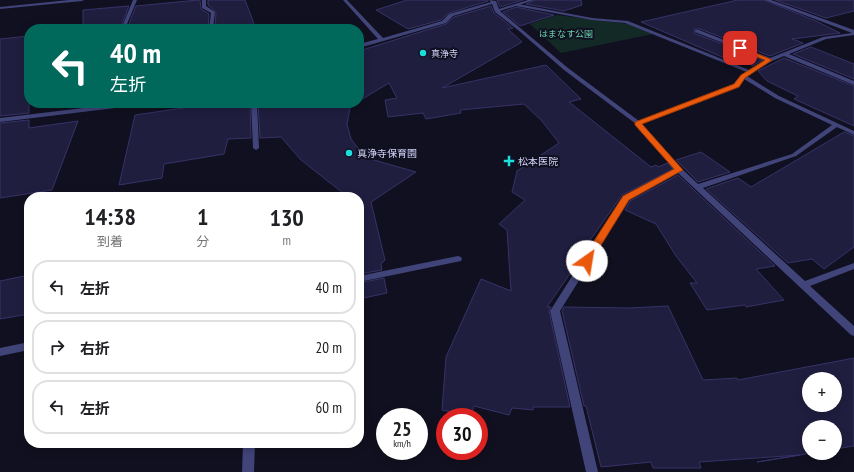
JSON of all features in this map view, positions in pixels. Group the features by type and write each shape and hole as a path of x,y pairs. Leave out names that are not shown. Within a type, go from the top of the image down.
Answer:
{"street":[{"path":"0,8 82,0"},
{"path":"126,24 135,0"},
{"path":"204,0 204,7 213,12 212,24"},
{"path":"345,0 381,38"},
{"path":"497,11 532,0"},
{"path":"767,0 854,33"},
{"path":"364,44 381,38 444,22 451,14 493,1 497,11 566,69 638,123 679,170 854,332"},
{"path":"518,5 592,19 626,22 751,72"},
{"path":"697,31 770,60"},
{"path":"638,123 736,85 743,76 770,60 784,54 825,38 854,33"},
{"path":"784,54 854,83"},
{"path":"743,76 777,97 854,133"},
{"path":"0,120 81,108"},
{"path":"254,108 256,148"},
{"path":"697,187 794,155 836,125"},
{"path":"592,472 555,311 626,198 679,170"},
{"path":"364,278 458,258"},
{"path":"804,285 854,266"},
{"path":"0,352 24,347"},
{"path":"248,472 249,448"}],"green space":[{"name":"はまなす公園","path":"557,15 628,24 653,34 561,53 530,24"}],"building":[{"path":"200,0 201,9 209,14 208,24 129,24 136,6"},
{"path":"208,0 245,0 254,24 215,24 216,12 208,5"},
{"path":"407,0 488,1 449,13 441,20 408,29 376,10"},
{"path":"497,0 523,0 500,7"},
{"path":"535,0 581,0 582,5 564,11 526,4"},
{"path":"738,0 764,0 816,21 840,33 792,39 803,43 770,56 700,29 694,29 694,33 763,60 752,66 749,63 735,59 729,60 641,22"},
{"path":"775,0 854,0 854,11 826,18"},
{"path":"129,6 122,24 83,24 83,10"},
{"path":"491,6 494,13 513,28 508,29 522,42 442,88 546,65 581,99 569,102 651,167 656,165 658,167 668,163 673,169 622,195 586,246 587,249 547,307 551,307 549,311 570,407 533,407 533,410 512,408 509,415 488,410 488,408 474,406 473,408 442,408 446,357 481,279 511,291 507,230 499,224 525,200 512,192 517,171 559,143 542,121 524,104 460,110 461,113 426,119 423,113 388,117 385,100 397,98 389,83 364,98 364,49 446,24 454,17"},
{"path":"516,7 554,15 520,26 503,12"},
{"path":"24,37 24,108 29,108 29,113 0,116 0,39"},
{"path":"811,47 854,64 854,79 793,54"},
{"path":"784,58 854,86 854,126 794,99 798,96 767,81 758,71"},
{"path":"183,108 250,108 251,138 228,139 224,154 164,164 162,178 119,185 135,115"},
{"path":"258,108 350,108 347,124 351,139 357,147 374,160 416,172 371,202 385,260 381,264 382,270 364,273 364,192 342,192 301,160 281,137 260,138"},
{"path":"29,120 29,128 78,121 52,190 24,192 24,194 0,198 0,123"},
{"path":"844,132 854,136 854,247 824,269 812,259 788,263 706,189 738,178 751,187"},
{"path":"701,152 730,172 698,182 676,160"},
{"path":"678,175 775,266 756,269 784,300 746,307 745,305 707,310 690,283 697,283 676,256 656,224 625,210 630,201"},
{"path":"24,276 24,315 0,319 0,281"},
{"path":"384,278 387,293 364,298 364,282"},
{"path":"668,306 703,380 737,378 738,380 854,358 854,446 842,448 842,420 802,420 802,455 699,462 701,468 653,468 651,462 601,467 586,406 584,406 562,311 564,307 629,308"}],"place":[{"name":"真浄寺","path":"423,53"},
{"name":"真浄寺保育園","path":"349,153"},
{"name":"松本医院","path":"509,161"}],"route":[{"path":"587,261 626,198 679,170 638,123 736,85 743,76 770,60 740,48"}]}
